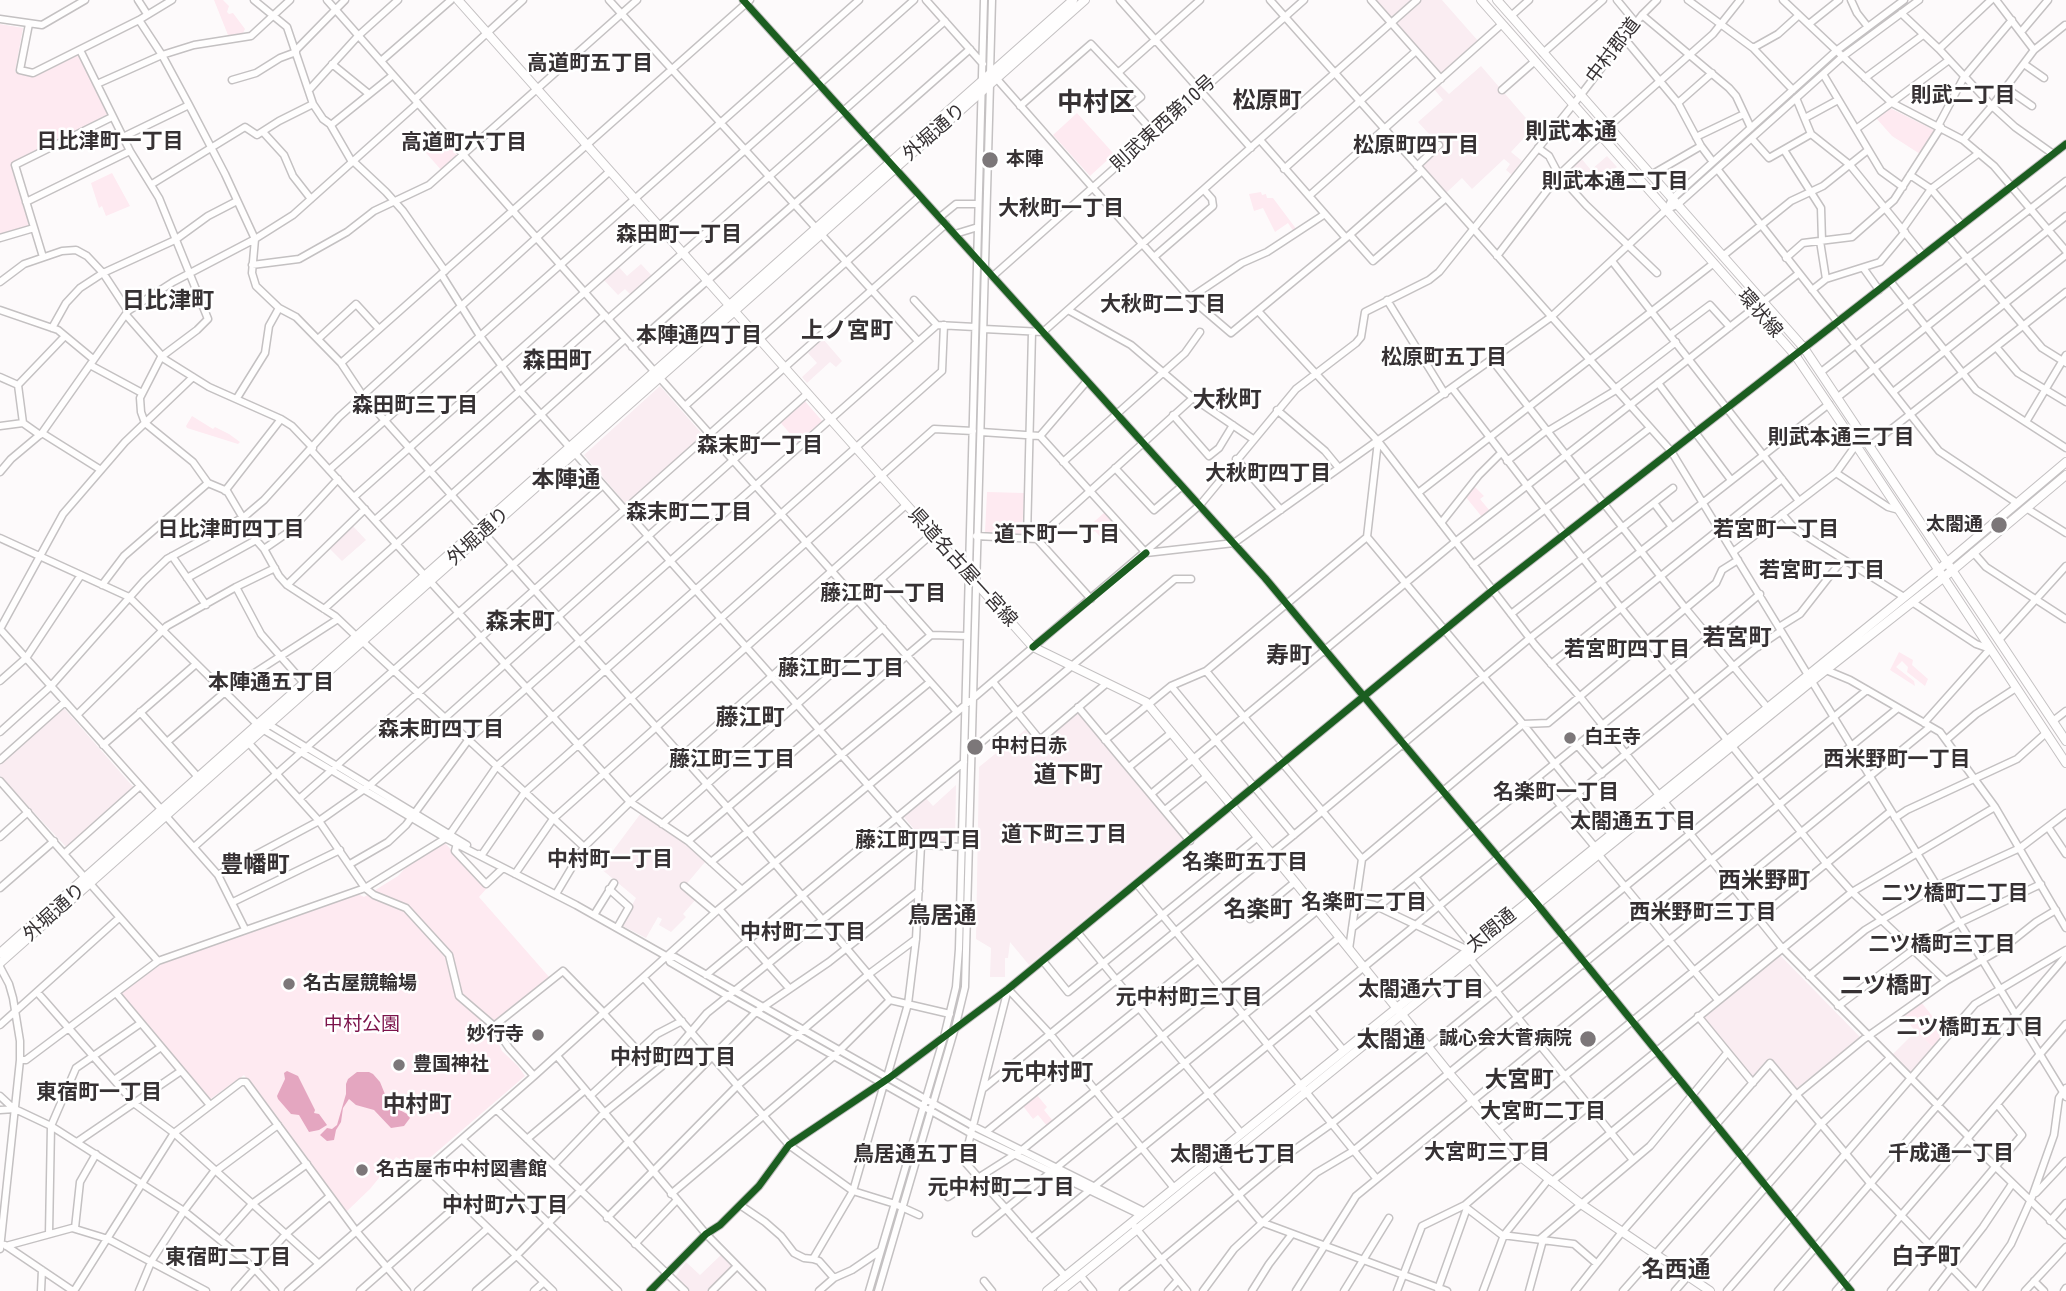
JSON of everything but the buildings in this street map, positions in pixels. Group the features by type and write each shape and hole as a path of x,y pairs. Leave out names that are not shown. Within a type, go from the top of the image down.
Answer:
{"main road":[{"name":"県道名古屋一宮線","path":"458,0 1033,648 1107,682 1148,705 1272,853 1472,1101 1522,1158 1581,1204 1710,1291"},
{"name":"外堀通り","path":"892,165 983,91 990,79 1073,0"},
{"name":"外堀通り","path":"163,812 198,776 262,726 892,165 1085,0"},
{"name":"環状線","path":"1481,0 1795,355 2066,763"},
{"name":"環状線","path":"1497,0 1804,348 2066,741"},
{"name":"太閤通","path":"1047,1291 1215,1167 1344,1051 1471,960 1535,902 1810,678 2066,462"},
{"name":"太閤通","path":"1729,744 1768,707 1826,670 1953,570 2066,475"},
{"name":"外堀通り","path":"262,726 303,682 359,639"},
{"name":"外堀通り","path":"0,953 246,739"},
{"name":"太閤通","path":"1597,851 1611,834 1661,799"},
{"name":"外堀通り","path":"0,965 87,880"},
{"name":"太閤通","path":"1061,1291 1134,1226 1143,1213 1241,1133 1303,1090 1400,1012 1471,949 1535,902"}],"street":[{"path":"0,19 45,24 85,0"},
{"path":"138,0 147,14"},
{"path":"29,24 20,70 33,72 139,20 172,0"},
{"path":"254,0 287,27 313,104 323,119 331,125 352,161 395,202 443,272 461,308 520,391 920,843 916,939 908,1004 888,1078"},
{"path":"97,84 162,55 194,46 244,38 257,32 290,0"},
{"path":"327,0 957,712"},
{"path":"232,80 256,73 296,51 345,0"},
{"path":"309,90 358,36 398,0"},
{"path":"381,61 451,0"},
{"path":"0,472 41,434 128,314 189,274 255,239 293,215 523,0"},
{"path":"609,0 918,341"},
{"path":"252,265 299,259 346,232 374,211 429,185 637,0"},
{"path":"329,470 859,0"},
{"path":"354,497 914,0"},
{"path":"926,0 983,64 990,79 1020,106 1190,298 1231,333 1348,237 1419,169 1439,145"},
{"path":"983,64 984,0"},
{"path":"878,1291 903,1208 956,987 963,846 967,636 974,581 969,536 984,329 992,0"},
{"path":"1121,0 1251,148"},
{"path":"1119,72 1200,0"},
{"path":"1270,0 1671,452 1760,594 2015,1017 2064,1092 2054,1135 2031,1200 2011,1244 1976,1291 1871,1184 1770,1063 1622,1231 1575,1291"},
{"name":"則武東西第10号","path":"993,276 1304,0"},
{"path":"1371,0 1441,79"},
{"path":"984,329 1044,332 1417,0"},
{"path":"1511,16 1529,0"},
{"path":"1543,53 1603,0"},
{"path":"1617,0 1636,23"},
{"name":"中村郡道","path":"1316,375 1361,337 1364,312 1429,280 1439,272 1642,15 1657,0"},
{"path":"1688,0 1753,48 1793,90"},
{"path":"1608,127 1690,55 1740,0"},
{"path":"1783,0 1892,103 1963,140 1994,166 2066,253 1893,392"},
{"path":"1809,24 1839,0"},
{"path":"1852,0 1857,13 1868,27"},
{"path":"1675,202 1713,162 1836,51 1904,0"},
{"path":"1146,553 1234,543 1445,394 1551,317 1667,209 1717,170 1842,57 1919,0"},
{"path":"1938,49 1994,0 2034,50"},
{"path":"2021,32 2048,0"},
{"path":"341,363 746,1 1286,603 1563,936 1851,1291"},
{"path":"1901,13 1992,106 2015,127 2053,154"},
{"path":"1642,15 1736,96 1751,128"},
{"path":"1753,48 1778,34 1799,15"},
{"path":"139,20 189,105 255,239 252,273 256,286 279,308 296,317 341,363 363,396 728,808 890,1000 950,1014"},
{"path":"1786,258 1803,243 1852,237 1894,200 1940,127 1964,77 2012,20"},
{"path":"375,520 520,391 683,253 944,21"},
{"path":"1309,196 1502,24"},
{"path":"1963,140 2034,50 2065,25"},
{"path":"1865,78 1923,35"},
{"path":"1624,38 1678,103 1701,146 1713,162"},
{"path":"1020,106 1091,44 1141,97 1130,106 1154,133"},
{"path":"632,347 970,49"},
{"path":"80,50 123,138 152,184 208,319 161,357 142,393 140,405 145,423 193,462 208,483 225,491 287,585 338,619 584,847"},
{"path":"1284,169 1416,51"},
{"path":"1856,130 1949,60"},
{"path":"1502,90 1535,61"},
{"path":"332,64 369,94"},
{"path":"2024,64 2044,78"},
{"path":"1678,103 1712,74"},
{"path":"1823,74 1881,171 1903,187"},
{"path":"331,125 393,75"},
{"path":"2006,88 2032,106"},
{"path":"869,1291 895,1204 955,1028 965,987 974,698 977,431 975,327 983,91"},
{"path":"1796,98 1811,134 1850,165 1923,255"},
{"path":"1805,118 1838,100"},
{"path":"152,184 245,127 257,135 313,104"},
{"path":"123,138 189,105"},
{"path":"1696,137 1744,114"},
{"path":"43,257 15,165 113,117"},
{"path":"263,132 284,155 293,176 311,199"},
{"path":"1752,139 1769,158 1811,134"},
{"path":"1497,256 1559,175 1601,135"},
{"path":"1259,140 1325,214 1373,261 1446,198"},
{"path":"650,1291 706,1234 720,1225 759,1186 789,1145 883,1084 1009,989 1493,590 2066,144"},
{"path":"1651,175 1701,146"},
{"path":"1538,148 1549,156 1559,175 1586,205 1657,273"},
{"path":"1784,150 1821,208 1821,241 1826,279"},
{"path":"1724,256 1791,201 1823,186 1868,150"},
{"path":"26,202 130,151"},
{"path":"1812,290 1826,279 1880,262 1931,189 1979,153"},
{"path":"1717,170 1939,451 2017,503"},
{"path":"0,732 51,686 129,597 172,556 244,517 312,449 339,417 610,171"},
{"path":"1910,175 1931,189 1962,225"},
{"path":"1821,372 2066,181"},
{"path":"1154,257 1213,206 1212,199 1205,190"},
{"path":"685,405 920,196"},
{"path":"52,328 65,303 80,288 103,273 175,240 208,216 237,201"},
{"path":"940,217 956,204 978,204"},
{"path":"1190,298 1242,263 1267,252 1325,214"},
{"path":"1838,397 2066,216"},
{"path":"299,799 946,224"},
{"path":"955,234 978,227"},
{"path":"0,238 34,228"},
{"path":"1948,236 2042,348 2065,360 2026,422"},
{"path":"0,282 24,264 62,251 76,250 87,256 103,273 128,314 161,357 209,387 292,426 630,802 688,841 742,890"},
{"path":"1612,261 1799,501"},
{"path":"1418,493 1714,263"},
{"path":"1864,269 1879,289"},
{"path":"1764,301 1798,274"},
{"path":"1890,281 1976,390 2066,448"},
{"path":"1871,445 2066,292"},
{"path":"20,1059 26,1060 158,961 365,888 448,837 497,766 942,371 940,325 914,300"},
{"path":"1387,300 1445,394"},
{"path":"318,339 356,304 379,329"},
{"path":"1670,335 1710,305 1730,327"},
{"path":"237,398 265,353 269,326 279,308"},
{"path":"1151,794 1455,542 1754,308"},
{"path":"0,310 52,328 65,336 114,380 142,393"},
{"path":"1068,310 1130,345 1194,398 1253,439"},
{"path":"1258,312 1378,441 1550,664 1580,697 1782,948 1939,1106 2012,1184 2066,1235"},
{"path":"350,864 388,842 414,815 469,739 918,341 940,325 975,327"},
{"path":"1027,538 1032,332"},
{"path":"1063,462 1185,353 1200,332"},
{"path":"18,386 65,336"},
{"path":"324,609 625,339"},
{"path":"1507,461 1547,431 1615,389 1676,342"},
{"path":"1996,347 2018,373 2066,402"},
{"path":"1492,360 1686,609 1768,707"},
{"path":"288,1291 497,1110 717,911 974,698 1200,505 1276,410 1296,389 1316,375"},
{"path":"0,377 18,386"},
{"path":"193,377 145,423 63,514 0,629 218,875 245,929"},
{"path":"1040,436 1087,381"},
{"path":"1658,383 1731,480"},
{"path":"18,386 23,423"},
{"path":"1452,388 1620,608 1826,863 1946,981"},
{"path":"218,875 319,821 370,785 807,394"},
{"path":"1037,539 1194,398"},
{"path":"984,1088 1530,638 1829,404"},
{"path":"1276,410 1325,451 1339,468"},
{"path":"1173,415 1209,456 1219,448 1233,425"},
{"path":"225,491 281,419"},
{"path":"0,426 23,423 102,470"},
{"path":"1474,565 1650,428"},
{"path":"481,856 525,792 934,429 1040,436 1146,553"},
{"path":"1105,740 1171,686 1206,671 1367,537 1378,441"},
{"path":"1733,552 1836,473 1856,444"},
{"path":"1441,523 1479,475 1501,453"},
{"path":"1236,459 1281,510"},
{"path":"1115,468 1154,510 1182,486"},
{"path":"1836,473 1888,507 1899,510"},
{"path":"264,549 290,531 338,479"},
{"path":"1550,664 1782,479"},
{"path":"102,585 124,556 208,483"},
{"path":"194,847 603,485"},
{"path":"1511,614 1673,488"},
{"path":"1654,503 1672,527"},
{"path":"515,874 553,819 906,505"},
{"path":"2026,508 2066,533"},
{"path":"287,585 365,509"},
{"path":"1782,514 1794,528 1903,597"},
{"path":"556,894 584,847 630,802 932,534"},
{"path":"976,536 1037,539 1091,599"},
{"path":"1367,537 1484,676 1611,834"},
{"path":"0,538 129,597 262,726 301,752 370,785 481,856 556,894 668,957 675,957 803,1030 883,1084 928,1105"},
{"path":"187,578 256,540"},
{"path":"1973,552 1986,567 2066,618"},
{"path":"172,556 206,605"},
{"path":"1031,1238 1800,614 1843,559"},
{"path":"1349,949 1362,859 1522,724 1548,723 1686,609 1716,583 1722,570 1738,560"},
{"path":"1999,640 2066,566"},
{"path":"77,715 163,630 236,587 275,568"},
{"path":"0,681 26,658 81,575"},
{"path":"881,579 931,635"},
{"path":"972,750 1175,579 1191,579"},
{"path":"236,587 261,634 303,682"},
{"path":"1352,928 1710,638 1760,594"},
{"path":"1296,1291 1354,1197 1870,777 1927,725 1990,649 1976,644 1912,602"},
{"path":"167,742 225,692 338,619"},
{"path":"1724,625 1735,637 1758,647"},
{"path":"662,824 883,628"},
{"path":"688,841 931,635 967,636"},
{"path":"103,745 196,664"},
{"path":"1826,670 1940,732 1995,807 2066,928"},
{"path":"1206,671 1362,859"},
{"path":"711,862 930,682"},
{"path":"993,682 1040,740 1107,682"},
{"path":"1171,686 1294,835"},
{"path":"1946,740 1976,714 2016,688"},
{"path":"1122,1291 1287,1155 1331,1124 1428,1047 1867,690"},
{"path":"0,760 65,702"},
{"path":"1078,707 1190,841"},
{"path":"1203,1291 1234,1249 1316,1173 1353,1151 1898,708"},
{"path":"2053,721 2066,711"},
{"path":"140,712 198,776"},
{"path":"262,726 307,747 363,790 414,815"},
{"path":"1129,768 1171,733"},
{"path":"1895,818 2017,759 2046,733"},
{"path":"246,739 319,821 365,888 374,895 406,908 449,955 459,996 494,1026 534,1076"},
{"path":"1577,746 1602,774"},
{"path":"706,975 964,762"},
{"path":"1165,810 1207,776"},
{"path":"1538,778 1718,1000"},
{"path":"1,783 158,961"},
{"path":"65,853 140,786"},
{"path":"1397,1291 1422,1226 1466,1207 1522,1158 1852,891 1995,807"},
{"path":"1498,1130 1891,811"},
{"path":"0,837 28,812"},
{"path":"1809,976 1865,930 1937,886 2020,848 2066,813"},
{"path":"2048,827 2066,854"},
{"path":"448,837 481,856"},
{"path":"1043,961 1068,992 1258,837"},
{"path":"0,888 54,841"},
{"path":"554,1165 604,1113 661,1067 690,1031 734,990 822,919 920,843 963,846"},
{"path":"457,844 455,851 486,884 503,868"},
{"path":"233,902 340,850"},
{"path":"1415,877 1471,949"},
{"path":"1250,919 1295,882"},
{"path":"1137,884 1376,1178"},
{"path":"1838,1006 1913,950 1959,923 2041,884"},
{"path":"594,915 612,886 629,907 617,928"},
{"path":"684,886 717,911 789,988"},
{"path":"476,1291 516,1255 762,1006 847,948 919,891"},
{"path":"1356,901 1379,907 1471,949"},
{"path":"948,1197 1023,1150 1318,910"},
{"path":"1623,1291 1796,1095 1868,1035 1946,981 2006,946 2056,910"},
{"path":"0,1026 119,918"},
{"path":"1078,933 1241,1133"},
{"path":"976,1233 1340,937"},
{"path":"607,1217 738,1085 869,974 916,939"},
{"path":"1727,1291 1975,1004 2066,950"},
{"path":"1778,1291 2066,956"},
{"path":"668,957 670,962 756,1012 797,1035 888,1078 928,1105 1016,1155 1096,1186 1143,1213"},
{"path":"986,1132 1198,960"},
{"path":"1471,960 1633,1160"},
{"path":"0,965 9,984 16,1012 20,1059 2,1244"},
{"path":"494,1026 563,971 639,1052"},
{"path":"644,978 789,1145 853,1191 895,1204 919,1215"},
{"path":"1009,989 1050,1034 1174,1188"},
{"path":"1009,989 964,1161 1065,1276"},
{"path":"37,992 135,1104 174,1133 318,1264"},
{"path":"116,993 210,1105"},
{"path":"671,1194 836,1053 890,1000"},
{"path":"1311,1011 1344,1051"},
{"path":"1698,1016 1753,1083"},
{"path":"527,1139 639,1052 664,1028 682,1021"},
{"path":"48,1234 51,1126 76,1068 141,1023"},
{"path":"1836,1291 2066,1024"},
{"path":"114,1080 161,1047"},
{"path":"1530,1291 1541,1240 1650,1146 1727,1053"},
{"path":"557,1056 671,1194 762,1291"},
{"path":"1675,1291 1820,1125 1890,1058"},
{"path":"77,1142 181,1070"},
{"path":"1483,1291 1504,1235 1549,1181 1677,1078"},
{"path":"2,1244 73,1291 174,1133 241,1082 246,1082 356,1231 407,1291"},
{"path":"813,1259 853,1191 883,1084"},
{"path":"0,1096 15,1109 51,1126 184,1211 254,1268 275,1291"},
{"path":"1891,1291 2022,1135 1997,1104"},
{"path":"0,1110 15,1109"},
{"path":"497,1110 685,1291"},
{"path":"139,1291 152,1260 184,1211 215,1171 278,1125"},
{"path":"972,1130 986,1132 1023,1150 1090,1191 1143,1213"},
{"path":"463,1140 618,1291"},
{"path":"75,1228 80,1182 96,1154"},
{"path":"2031,1200 2066,1161"},
{"path":"220,1240 253,1204 307,1164"},
{"path":"1215,1167 1262,1222 1447,1291"},
{"path":"428,1169 553,1291"},
{"path":"1933,1291 1953,1268 2012,1184"},
{"path":"235,1291 286,1234 330,1196"},
{"path":"635,1244 677,1200"},
{"path":"360,1291 461,1202"},
{"path":"2050,1221 2066,1203"},
{"path":"740,1205 781,1236 794,1254 819,1261 834,1278"},
{"path":"1466,1207 1504,1235 1574,1244 1596,1263"},
{"path":"1438,1289 1466,1207"},
{"path":"1344,1291 1390,1218"},
{"path":"1134,1226 1187,1291"},
{"path":"2,1244 75,1228 108,1239 152,1260 206,1291"},
{"path":"418,1291 488,1228"},
{"path":"1252,1291 1292,1234"},
{"path":"2025,1291 2066,1247"},
{"path":"819,1291 834,1278 880,1251"},
{"path":"712,1291 737,1266"},
{"path":"41,1291 42,1270"},
{"path":"1080,1275 1093,1291"},
{"path":"1168,1291 1178,1280"},
{"path":"984,1281 992,1291"},
{"path":"2034,1281 2045,1291"},
{"path":"534,1291 544,1282"}],"shaded area":[{"path":"1374,0 1414,0 1390,19"},
{"path":"1421,0 1442,0 1479,42 1441,76 1396,25 1396,22"},
{"path":"1481,66 1535,126 1511,152 1522,161 1512,175 1506,170 1510,164 1504,159 1472,189 1462,178 1446,193 1420,165 1440,146 1418,122 1443,100 1434,89 1439,84 1449,94"},
{"path":"1607,156 1617,167 1587,190 1568,168 1580,157 1591,170"},
{"path":"641,264 653,277 632,296 625,289 618,295 603,279 618,266 627,276"},
{"path":"823,339 842,361 836,367 830,362 807,383 802,377 817,363 808,353"},
{"path":"660,386 703,435 627,503 584,455"},
{"path":"352,525 366,540 342,561 329,548"},
{"path":"63,707 135,789 68,849 0,776 0,763"},
{"path":"1078,712 1184,838 1029,965 1010,942 1008,958 1005,958 1005,977 990,977 991,948 976,939 979,767 1026,729 1038,744"},
{"path":"956,785 955,841 925,842 903,816 925,797 933,806"},
{"path":"641,813 684,843 705,862 684,887 697,898 683,914 686,917 671,932 659,925 662,919 658,917 646,938 621,925 636,898 600,868"},
{"path":"1779,954 1860,1037 1796,1089 1770,1059 1751,1078 1703,1018"},
{"path":"1916,1031 1933,1047 1912,1072 1892,1055"},
{"path":"287,1071 298,1076 315,1110 314,1113 319,1114 327,1125 309,1132 299,1115 291,1114 278,1099 285,1079 284,1073"},
{"path":"357,1072 373,1074 380,1082 389,1104 410,1118 404,1126 391,1128 374,1110 356,1105 349,1099 343,1108 334,1140 327,1141 320,1135 327,1128 332,1129 337,1125 346,1094 346,1084"},
{"path":"722,1254 732,1266 708,1291 690,1291 675,1277 686,1262 700,1275"}],"green space":[{"path":"214,0 223,0 229,6 227,12 233,13 245,29 242,35 228,35"},
{"path":"0,24 23,28 15,72 34,75 79,53 108,114 13,164 31,226 0,235"},
{"path":"1890,108 1934,130 1920,154 1892,136 1876,118"},
{"path":"1077,113 1114,154 1090,176 1053,135"},
{"path":"436,131 459,153 442,171 420,146"},
{"path":"112,173 130,206 106,216 102,206 99,208 91,183"},
{"path":"1261,192 1262,195 1266,194 1267,198 1273,198 1297,230 1294,232 1288,223 1275,232 1263,208 1254,211 1249,194"},
{"path":"804,400 823,422 799,444 780,422"},
{"path":"192,416 240,442 238,444 187,428"},
{"path":"1473,485 1484,496 1480,499 1490,511 1482,517 1465,496"},
{"path":"987,492 1024,493 1022,534 985,533"},
{"path":"1105,512 1118,527 1103,540 1095,531 1092,533 1087,528"},
{"path":"1899,652 1913,660 1912,665 1928,679 1925,686 1907,672 1908,667 1902,661 1896,667 1914,681 1915,686 1890,670"},
{"name":"中村公園","path":"444,842 487,888 479,897 550,978 487,1028 502,1051 525,1076 418,1168 396,1157 370,1189 346,1212 244,1075 209,1100 121,993 164,962 356,893 364,897"},
{"path":"1921,1002 1933,1017 1936,1016 1950,1029 1933,1047 1914,1030 1903,1014"},
{"path":"1037,1095 1047,1107 1044,1110 1053,1121 1047,1126 1038,1115 1033,1119 1023,1106"}],"cycle path":[{"path":"743,0 1265,578 1538,905 1851,1291"},
{"path":"650,1291 706,1234 720,1225 759,1186 789,1145 889,1078 1008,989 1493,590 2066,144"},
{"path":"1033,647 1146,553"}],"place":[{"name":"本陣","path":"990,160"},
{"name":"太閤通","path":"1999,525"},
{"name":"白王寺","path":"1570,738"},
{"name":"中村日赤","path":"975,747"},
{"name":"名古屋競輪場","path":"289,984"},
{"name":"妙行寺","path":"538,1035"},
{"name":"誠心会大菅病院","path":"1588,1039"},
{"name":"豊国神社","path":"399,1065"},
{"name":"名古屋市中村図書館","path":"362,1170"}],"district":[{"name":"高道町五丁目","path":"590,65"},
{"name":"則武二丁目","path":"1963,97"},
{"name":"松原町","path":"1267,102"},
{"name":"中村区","path":"1096,104"},
{"name":"則武本通","path":"1571,133"},
{"name":"日比津町一丁目","path":"110,143"},
{"name":"高道町六丁目","path":"464,144"},
{"name":"松原町四丁目","path":"1416,147"},
{"name":"則武本通二丁目","path":"1615,183"},
{"name":"大秋町一丁目","path":"1061,210"},
{"name":"森田町一丁目","path":"679,236"},
{"name":"日比津町","path":"168,302"},
{"name":"大秋町二丁目","path":"1163,306"},
{"name":"上ノ宮町","path":"847,332"},
{"name":"本陣通四丁目","path":"699,337"},
{"name":"松原町五丁目","path":"1444,359"},
{"name":"森田町","path":"557,362"},
{"name":"大秋町","path":"1227,401"},
{"name":"森田町三丁目","path":"415,407"},
{"name":"則武本通三丁目","path":"1841,439"},
{"name":"森末町一丁目","path":"760,447"},
{"name":"大秋町四丁目","path":"1268,475"},
{"name":"本陣通","path":"566,481"},
{"name":"森末町二丁目","path":"689,514"},
{"name":"日比津町四丁目","path":"231,531"},
{"name":"若宮町一丁目","path":"1776,531"},
{"name":"道下町一丁目","path":"1057,536"},
{"name":"若宮町二丁目","path":"1822,572"},
{"name":"藤江町一丁目","path":"883,595"},
{"name":"森末町","path":"520,623"},
{"name":"若宮町","path":"1737,639"},
{"name":"若宮町四丁目","path":"1627,651"},
{"name":"寿町","path":"1289,657"},
{"name":"藤江町二丁目","path":"841,670"},
{"name":"本陣通五丁目","path":"271,684"},
{"name":"藤江町","path":"750,719"},
{"name":"森末町四丁目","path":"441,731"},
{"name":"藤江町三丁目","path":"732,761"},
{"name":"西米野町一丁目","path":"1897,761"},
{"name":"道下町","path":"1068,776"},
{"name":"名楽町一丁目","path":"1556,794"},
{"name":"太閤通五丁目","path":"1633,823"},
{"name":"道下町三丁目","path":"1064,836"},
{"name":"藤江町四丁目","path":"918,842"},
{"name":"中村町一丁目","path":"610,861"},
{"name":"名楽町五丁目","path":"1245,864"},
{"name":"豊幡町","path":"255,866"},
{"name":"西米野町","path":"1764,882"},
{"name":"二ツ橋町二丁目","path":"1955,895"},
{"name":"名楽町二丁目","path":"1364,904"},
{"name":"名楽町","path":"1258,911"},
{"name":"西米野町三丁目","path":"1703,914"},
{"name":"鳥居通","path":"942,917"},
{"name":"中村町二丁目","path":"803,934"},
{"name":"二ツ橋町三丁目","path":"1942,946"},
{"name":"二ツ橋町","path":"1886,987"},
{"name":"太閤通六丁目","path":"1421,991"},
{"name":"元中村町三丁目","path":"1189,999"},
{"name":"二ツ橋町五丁目","path":"1970,1029"},
{"name":"太閤通","path":"1391,1041"},
{"name":"中村町四丁目","path":"673,1059"},
{"name":"元中村町","path":"1047,1074"},
{"name":"大宮町","path":"1519,1081"},
{"name":"東宿町一丁目","path":"99,1094"},
{"name":"中村町","path":"417,1106"},
{"name":"大宮町二丁目","path":"1543,1113"},
{"name":"大宮町三丁目","path":"1487,1154"},
{"name":"千成通一丁目","path":"1951,1155"},
{"name":"鳥居通五丁目","path":"916,1156"},
{"name":"太閤通七丁目","path":"1233,1156"},
{"name":"元中村町二丁目","path":"1001,1189"},
{"name":"中村町六丁目","path":"505,1207"},
{"name":"白子町","path":"1926,1258"},
{"name":"東宿町二丁目","path":"228,1259"},
{"name":"名西通","path":"1676,1271"}]}
